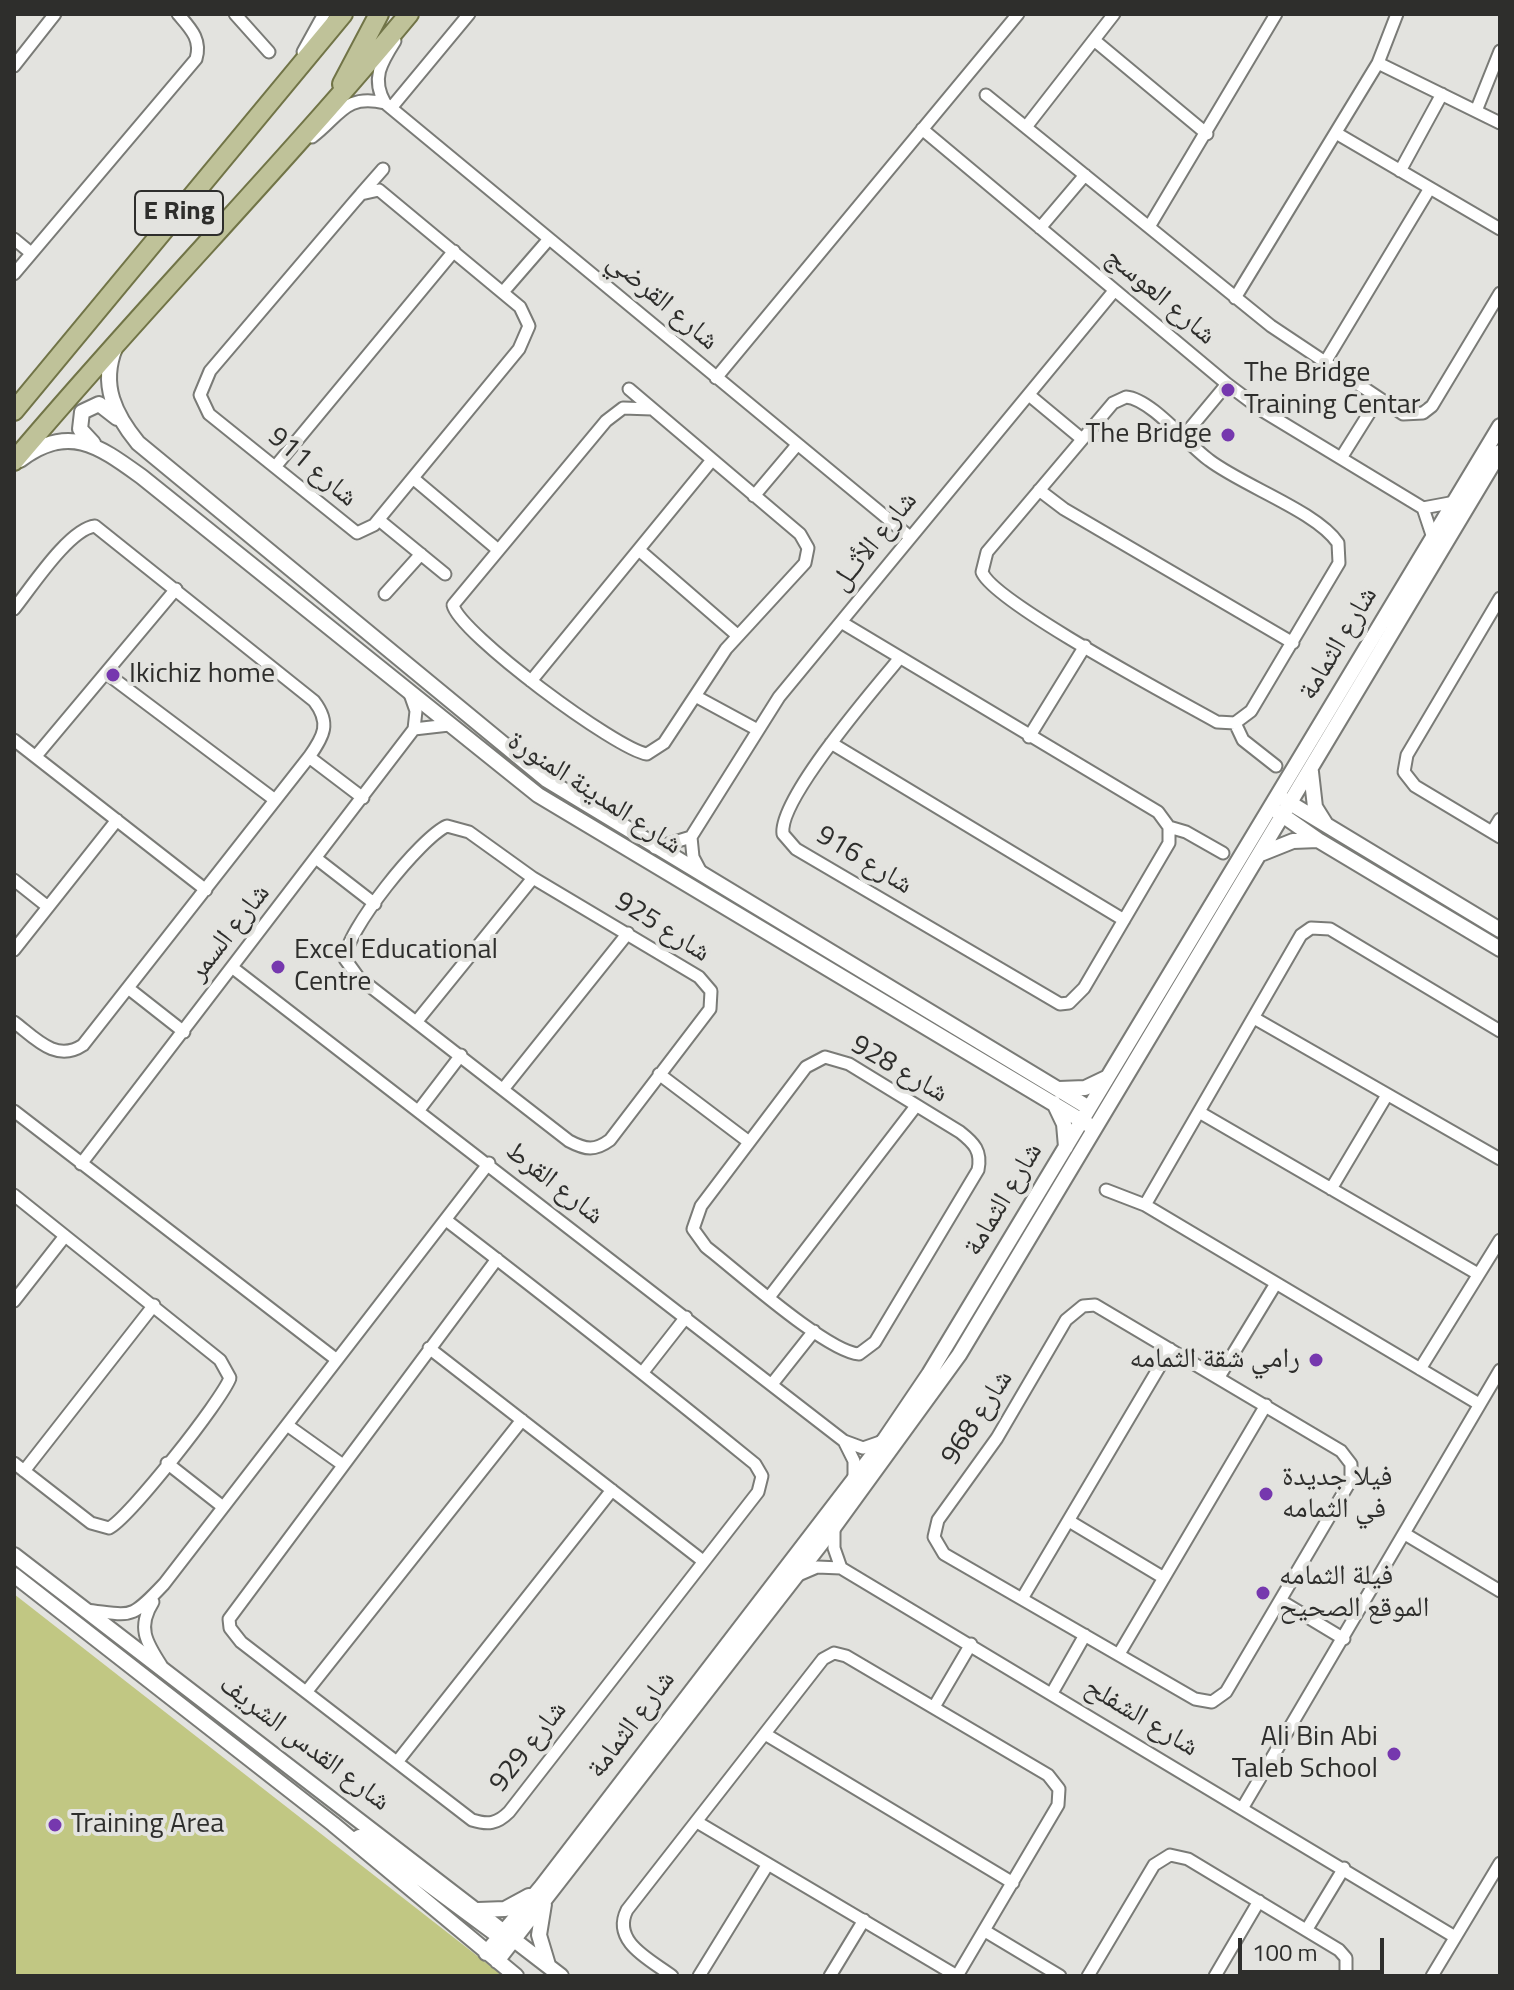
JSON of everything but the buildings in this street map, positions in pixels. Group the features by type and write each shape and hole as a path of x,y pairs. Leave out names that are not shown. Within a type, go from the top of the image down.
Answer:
{"main road":[{"name":"E Ring","path":"14,411 343,14"},
{"path":"333,105 379,14"},
{"name":"E Ring","path":"14,463 122,333 333,105 411,14"}],"street":[{"path":"14,66 55,14"},
{"path":"14,274 196,59 200,47 197,38 178,14"},
{"path":"235,14 269,52"},
{"path":"276,95 324,14"},
{"path":"388,105 377,88 379,70 411,14"},
{"path":"388,105 469,14"},
{"path":"716,378 1018,14"},
{"path":"1026,127 1114,14"},
{"path":"1149,227 1276,14"},
{"path":"1235,298 1378,63 1397,14"},
{"path":"1094,40 1207,134"},
{"path":"1476,111 1500,51"},
{"path":"1378,63 1500,123"},
{"path":"1400,171 1442,94"},
{"path":"986,95 1235,298 1324,364 1403,414 1414,415 1432,406 1500,293"},
{"path":"278,162 353,101 369,99 388,105"},
{"name":"شارع القرضي","path":"388,105 910,537"},
{"name":"شارع العوسج","path":"922,129 1227,384 1263,411 1423,508"},
{"path":"1336,133 1500,229"},
{"name":"شارع 911","path":"361,194 379,190 386,195 503,292 529,320 525,342 414,479 369,531 350,531 209,414 200,395 202,382 361,194 383,169"},
{"path":"1040,228 1085,175"},
{"path":"1324,364 1430,188"},
{"path":"14,239 31,253"},
{"path":"503,292 549,239"},
{"path":"275,467 454,251"},
{"name":"شارع الأثــل","path":"691,837 756,729 1114,291"},
{"name":"شارع المدينة المنورة","path":"122,333 108,380 120,421 158,462 532,769 1056,1096 1089,1121"},
{"path":"1182,438 1227,384"},
{"path":"629,389 800,534 808,556 737,635 664,743 647,754 626,748 531,681 455,614 457,598 606,421 623,408 652,409"},
{"path":"1029,395 1082,439"},
{"path":"1126,397 1141,401 1233,478 1322,527 1338,543 1339,563 1251,711 1235,723 1217,722 1085,646 994,590 982,572 987,552 1082,439 1113,403 1126,397"},
{"path":"1341,458 1378,399"},
{"path":"96,445 80,429 82,412 99,404 120,421"},
{"name":"شارع الثمامة","path":"545,1892 885,1439 947,1346 1066,1147 1089,1121 1259,856 1282,805 1357,666 1500,426"},
{"path":"14,463 58,441 96,445"},
{"name":"شارع المدينة المنورة","path":"96,445 142,477 410,694 559,809 1056,1096"},
{"path":"754,496 797,445"},
{"name":"شارع الثمامة","path":"491,1957 796,1576 940,1383 1016,1263 1089,1121 1108,1076 1282,805 1311,768 1500,452"},
{"path":"531,681 712,460"},
{"path":"414,479 497,549"},
{"path":"1039,490 1064,509 1293,643"},
{"path":"1433,538 1423,508 1455,502"},
{"path":"379,520 445,574"},
{"path":"14,609 73,537 86,527 103,529 314,701 325,718 325,728 309,757 75,1051 56,1052 14,1022"},
{"path":"639,550 737,635"},
{"path":"385,594 421,554"},
{"path":"36,756 176,589"},
{"path":"1500,598 1407,755 1404,772 1415,786 1496,835 1500,819"},
{"path":"831,743 1124,920 1169,843 1169,827 1158,812 841,622"},
{"path":"1029,737 1085,646"},
{"name":"شارع 916","path":"899,659 831,743 785,815 782,825 789,843 1052,1001 1069,1003 1084,988 1124,920"},
{"path":"106,673 275,800"},
{"path":"410,694 416,711 414,729 449,725"},
{"path":"697,697 756,729"},
{"path":"1235,723 1243,740 1276,766"},
{"name":"شارع السمر","path":"81,1164 414,729"},
{"path":"14,740 206,890"},
{"path":"309,757 363,798"},
{"path":"1311,768 1315,807 1328,827"},
{"path":"1282,805 1328,827 1500,930"},
{"path":"1282,805 1318,840 1500,949"},
{"path":"14,950 117,820"},
{"name":"شارع 925","path":"447,826 469,832 533,878 699,977 711,991 710,1009 610,1140 592,1150 569,1141 358,977 345,959 349,940 375,904 429,837 447,826"},
{"path":"1169,827 1186,832 1223,853"},
{"path":"655,848 691,837 693,857 702,875"},
{"path":"1259,856 1293,841 1318,840"},
{"path":"317,859 375,904"},
{"path":"417,1021 533,878"},
{"path":"14,880 48,907"},
{"path":"1145,1205 1301,935 1321,927 1330,929 1500,1031"},
{"path":"504,1088 628,933"},
{"name":"شارع القرط","path":"233,968 489,1163 844,1441"},
{"path":"128,988 184,1032"},
{"path":"1254,1018 1500,1159"},
{"path":"419,1110 461,1055"},
{"name":"شارع 928","path":"825,1057 849,1064 972,1141 981,1159 978,1170 868,1350 849,1353 814,1331 706,1247 693,1229 701,1206 749,1142 806,1067 825,1057"},
{"path":"659,1074 749,1142"},
{"path":"1066,1147 1064,1124 1056,1096 1085,1088 1108,1076"},
{"path":"1331,1189 1387,1095"},
{"path":"770,1296 916,1106"},
{"path":"1199,1112 1478,1274"},
{"path":"16,1116 337,1360"},
{"path":"164,1670 143,1632 147,1611 164,1584 489,1163"},
{"path":"1106,1190 1145,1205 1479,1404"},
{"path":"14,1195 220,1360 230,1378 218,1401 120,1522 109,1528 91,1523 14,1463"},
{"name":"شارع 929","path":"446,1220 497,1259 643,1372 755,1464 762,1476 758,1492 502,1819 492,1824 472,1820 241,1642 230,1628 229,1619 497,1259"},
{"path":"14,1301 65,1236"},
{"path":"1420,1369 1500,1240"},
{"path":"1219,1377 1275,1285"},
{"path":"24,1471 154,1305"},
{"name":"شارع 968","path":"1083,1306 1105,1309 1219,1377 1341,1451 1353,1472 1226,1692 1212,1702 1195,1699 944,1554 934,1537 938,1520 997,1438 1073,1312 1083,1306"},
{"path":"643,1372 686,1317"},
{"path":"772,1384 814,1331"},
{"path":"429,1348 703,1561"},
{"path":"1023,1597 1170,1349"},
{"path":"1243,1807 1500,1370"},
{"path":"1119,1654 1266,1405"},
{"path":"307,1691 522,1420"},
{"path":"287,1425 343,1465"},
{"path":"844,1441 863,1448 885,1439"},
{"path":"844,1441 854,1461 854,1480"},
{"path":"167,1463 223,1507"},
{"path":"397,1762 612,1490"},
{"path":"1069,1521 1164,1578"},
{"path":"796,1576 817,1567 841,1568 834,1548 834,1527"},
{"path":"1405,1534 1500,1591"},
{"name":"شارع القدس الشريف","path":"14,1555 561,1976"},
{"name":"شارع الشفلح","path":"841,1568 1455,1937"},
{"name":"شارع القدس الشريف","path":"14,1575 333,1824 516,1976"},
{"path":"85,1610 127,1615 140,1608 164,1584"},
{"path":"1281,1601 1344,1639"},
{"path":"1052,1693 1085,1635"},
{"path":"934,1707 971,1644"},
{"path":"672,1976 631,1944 622,1927 627,1910 823,1659 834,1653 846,1656 1048,1775 1059,1789 1058,1805 957,1976 697,1822"},
{"path":"765,1734 1013,1883"},
{"path":"333,1824 389,1855 506,1936"},
{"path":"1088,1976 1154,1865 1170,1855 1188,1859 1339,1950 1346,1958 1346,1976"},
{"path":"1432,1976 1500,1863"},
{"path":"699,1976 768,1864"},
{"path":"1307,1929 1344,1868"},
{"path":"478,1910 505,1909 545,1892"},
{"path":"545,1892 539,1935 548,1966"},
{"path":"1215,1976 1259,1901"},
{"path":"830,1976 864,1920"},
{"path":"985,1931 1060,1976"}],"green space":[{"path":"14,1594 503,1976 14,1976"}],"place":[{"name":"The Bridge Training Centar","path":"1228,390"},
{"name":"The Bridge","path":"1228,435"},
{"name":"Ikichiz home","path":"113,675"},
{"name":"Excel Educational Centre","path":"278,967"},
{"name":"رامي شقة الثمامه","path":"1316,1360"},
{"name":"فيلا جديدة في الثمامه","path":"1266,1494"},
{"name":"فيلة الثمامه الموقع الصحيح","path":"1263,1593"},
{"name":"Ali Bin Abi Taleb School","path":"1394,1754"},
{"name":"Training Area","path":"55,1825"}]}
